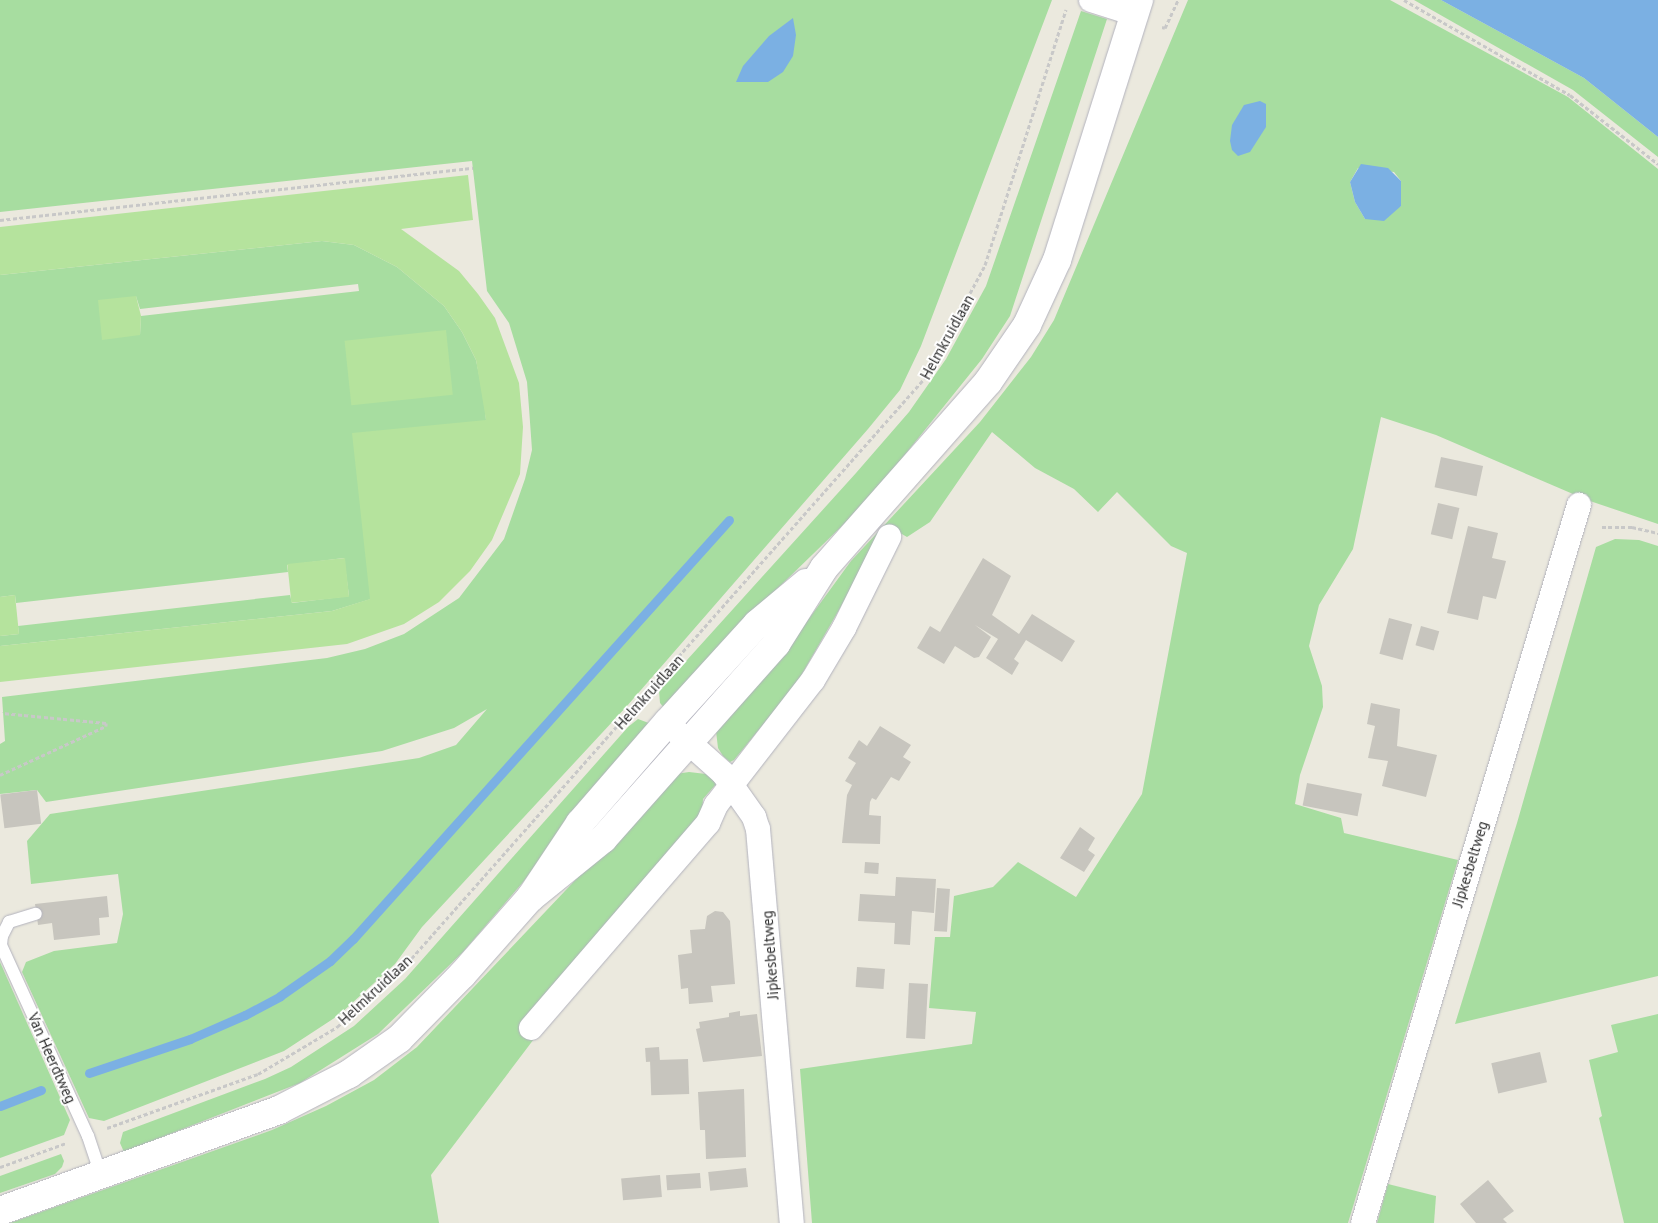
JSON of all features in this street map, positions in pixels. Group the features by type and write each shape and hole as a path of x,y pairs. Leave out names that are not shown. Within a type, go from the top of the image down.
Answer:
{"street":[{"path":"530,898 580,822 757,624 824,568 988,382 1027,325 1057,260 1137,7 1090,0"},
{"name":"Jipkesbeltweg","path":"1363,1223 1579,505"},
{"path":"531,1028 708,822 716,805 812,680 844,628 889,537"},
{"path":"0,1211 279,1110 350,1074 413,1027 530,898 603,839 776,644 824,568"},
{"name":"Jipkesbeltweg","path":"667,723 733,784 754,817 760,840 792,1223"}],"lane":[{"path":"1,944 2,936 9,922 36,914"},
{"name":"Van Heerdtweg","path":"1,944 88,1136 101,1175"}],"path":[{"name":"Helmkruidlaan","path":"0,1167 258,1074 337,1027 388,981 642,701 924,380 985,265 1069,0"},
{"path":"1404,0 1570,94 1658,164"},
{"path":"0,220 473,168"},
{"path":"1569,540 1583,532 1614,526 1658,533"},
{"path":"0,775 106,726 106,723 2,714"}],"green space":[{"path":"0,0 1052,0 921,346 900,390 868,429 627,706 422,927 395,964 339,1015 284,1051 104,1121 89,1118 22,972 26,962 54,951 117,943 123,914 118,874 31,884 27,841 50,814 419,758 456,745 487,709 454,728 382,751 46,802 37,790 0,794 0,744 5,741 2,697 327,658 365,649 404,634 459,598 504,539 525,479 532,450 527,382 509,323 487,291 472,161 0,212"},
{"path":"1188,0 1390,0 1568,97 1658,169 1658,524 1587,500 1436,435 1381,417 1353,549 1319,605 1309,646 1322,686 1323,707 1300,775 1295,804 1341,818 1344,833 1458,860 1348,1223 812,1223 800,1069 972,1044 976,1012 929,1008 935,937 950,937 954,896 993,887 1018,862 1076,897 1142,794 1187,553 1171,546 1117,492 1098,512 1074,489 1035,468 992,432 930,522 907,537 895,530 865,565 795,686 734,760 730,762 718,748 716,731 789,646 851,561 980,422 1031,357 1054,320","holes":["1358,168 1394,172 1401,181 1401,206 1365,219 1355,202 1350,182"]},
{"path":"1414,0 1441,0 1584,78 1658,137 1658,157 1573,90"},
{"path":"1081,11 1107,19 1010,316 982,359 899,462 846,522 750,615 666,710 660,703 659,691 909,412 946,359 986,286"},
{"path":"468,175 473,220 401,229 459,271 478,294 495,318 519,383 523,427 520,474 492,540 470,571 439,602 404,624 347,644 0,682 0,646 332,611 370,599 352,433 486,420 476,360 462,332 444,306 397,267 354,245 322,241 0,275 0,227"},
{"path":"322,241 354,245 397,267 444,306 462,332 476,360 486,420 371,599 332,611 0,646 0,636 19,634 18,626 290,595 292,603 349,596 344,558 287,565 288,572 16,603 15,595 0,597 0,275","holes":["358,284 359,291 141,316 140,335 136,296 140,309"]},
{"path":"136,296 141,316 140,335 102,340 98,300"},
{"path":"446,330 453,395 351,405 345,341"},
{"path":"1615,539 1639,540 1658,546 1658,976 1455,1024 1517,823 1596,547"},
{"path":"345,558 349,597 291,603 287,564"},
{"path":"15,595 19,634 0,636 0,597"},
{"path":"638,719 654,725 575,812 524,881 463,952 378,1034 300,1083 124,1152 120,1143 123,1132 265,1079 291,1067 354,1026 405,979 628,727"},
{"path":"689,772 706,774 717,783 703,799 702,817 431,1175 439,1223 10,1223 272,1130 326,1106 374,1080 417,1047 676,774"},
{"path":"0,962 70,1120 64,1135 0,1158"},
{"path":"1658,1014 1658,1223 1624,1223 1599,1118 1602,1116 1589,1060 1618,1052 1611,1025"},
{"path":"61,1154 64,1161 62,1167 55,1174 0,1193 0,1176"},
{"path":"1388,1184 1436,1196 1434,1223 1377,1223"}],"water":[{"path":"1441,0 1658,0 1658,137 1584,78"},
{"path":"793,18 796,35 793,56 783,72 768,82 736,82 743,66 769,36"},
{"path":"1260,101 1266,104 1266,127 1250,152 1238,156 1232,150 1230,141 1232,125 1244,105"},
{"path":"1361,164 1388,168 1401,181 1401,206 1384,221 1365,219 1355,202 1350,182"}],"building":[{"path":"1441,457 1483,466 1477,496 1435,487"},
{"path":"1438,503 1459,508 1452,539 1431,534"},
{"path":"1468,526 1498,533 1492,558 1506,561 1496,599 1483,596 1478,620 1447,613"},
{"path":"983,558 1011,576 992,615 1019,634 1032,614 1075,641 1062,662 1026,640 1014,659 1019,663 1012,675 986,658 998,639 975,625 991,637 979,657 974,658 955,646 944,664 917,648 930,626 940,632"},
{"path":"1389,618 1412,624 1403,660 1379,654"},
{"path":"1421,626 1439,631 1434,650 1415,645"},
{"path":"1371,703 1400,709 1397,746 1437,755 1426,797 1382,786 1388,761 1368,758 1375,726 1367,724"},
{"path":"880,726 911,745 903,757 911,762 899,781 891,777 876,800 872,798 870,802 869,815 881,816 880,844 842,843 847,795 852,785 845,781 856,763 848,758 859,740 867,746"},
{"path":"1307,783 1362,794 1358,816 1303,806"},
{"path":"37,790 41,824 4,828 0,795"},
{"path":"1080,827 1095,838 1088,850 1095,855 1084,872 1060,858"},
{"path":"865,862 879,863 878,874 864,873"},
{"path":"896,877 936,879 934,913 912,911 910,945 894,944 895,923 858,921 860,894 895,896"},
{"path":"937,888 950,889 947,932 934,931"},
{"path":"107,896 109,917 99,918 100,935 54,940 52,923 38,925 35,904"},
{"path":"715,911 723,912 730,921 735,984 711,986 713,1002 689,1004 688,988 681,989 678,955 692,953 690,930 705,929 707,916"},
{"path":"857,967 885,969 884,989 856,987"},
{"path":"909,983 928,984 925,1039 906,1038"},
{"path":"740,1011 740,1016 757,1014 762,1056 703,1062 696,1029 700,1028 699,1022 729,1017 729,1013"},
{"path":"659,1047 660,1061 646,1062 645,1048"},
{"path":"1540,1052 1547,1082 1498,1093 1491,1063"},
{"path":"688,1059 689,1094 651,1095 650,1060"},
{"path":"744,1089 746,1157 706,1159 705,1130 700,1130 698,1092"},
{"path":"746,1168 748,1187 710,1191 708,1172"},
{"path":"700,1173 701,1188 667,1190 666,1175"},
{"path":"660,1175 662,1197 623,1200 621,1178"},
{"path":"1488,1180 1514,1211 1503,1219 1507,1223 1476,1223 1460,1204"}],"waterway":[{"path":"89,1073 190,1039 245,1015 280,996 330,961 353,939 729,520"},
{"path":"0,1106 41,1090"}]}
